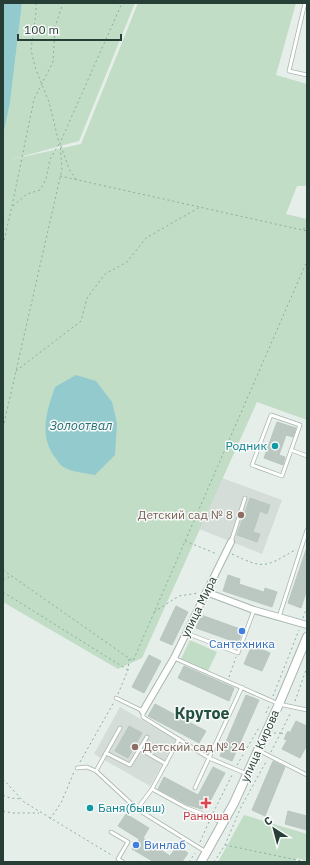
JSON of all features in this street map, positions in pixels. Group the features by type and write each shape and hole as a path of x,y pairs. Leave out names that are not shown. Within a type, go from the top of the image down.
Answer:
{"street":[{"name":"улица Мира","path":"143,711 174,658 231,542"},
{"path":"206,592 254,610 304,624"},
{"name":"улица Кирова","path":"201,862 234,803 258,750 275,702 307,637"}],"lane":[{"path":"305,3 289,71 307,75"},
{"path":"271,414 300,425 291,450 282,476 252,465 271,414"},
{"path":"291,450 307,456"},
{"name":"улица Мира","path":"231,542 245,498"},
{"path":"279,617 307,530"},
{"path":"186,633 238,653 254,610"},
{"path":"174,658 275,702 307,710"},
{"path":"195,788 242,687"},
{"path":"116,698 143,711 143,717 209,758 247,774"},
{"path":"96,770 120,728"},
{"path":"106,753 130,766 147,737"},
{"path":"138,810 152,789 179,739"},
{"path":"140,749 166,764"},
{"path":"258,750 307,775"},
{"path":"77,768 87,767 96,770 138,810 207,853"},
{"path":"152,789 187,808 212,817 223,824"},
{"path":"111,832 128,842 118,859 122,862"}],"path":[{"path":"36,3 31,50 36,70 49,102 69,169 77,180"},
{"path":"3,245 34,99 53,62 55,27 63,3"},
{"path":"12,206 27,194 40,190 46,179 50,159 60,143 122,3"},
{"path":"3,428 62,169 60,143"},
{"path":"60,176 307,231"},
{"path":"16,371 81,321 87,298 105,274 127,262 146,238 200,207"},
{"path":"303,230 307,228"},
{"path":"3,570 133,661 307,261"},
{"path":"185,541 254,564 262,565 277,560 302,546"},
{"path":"3,580 12,576"},
{"path":"3,592 128,670"},
{"path":"154,613 179,596 206,592"},
{"path":"264,719 275,702 304,624 307,607"},
{"path":"228,681 238,653"},
{"path":"50,818 61,803 71,777 116,698 128,670 129,659"},
{"path":"214,862 225,845 241,807 270,755 293,707 307,667"},
{"path":"235,769 261,725"},
{"path":"281,732 286,735"},
{"path":"3,778 21,799 39,812 89,840 118,859"},
{"path":"3,795 10,798 21,799"},
{"path":"3,811 12,813 39,812"},
{"path":"225,845 307,862"}],"shaded area":[{"name":"Детский сад № 8","path":"222,478 282,500 262,554 199,529"},
{"name":"Детский сад № 24","path":"120,707 176,740 150,786 94,754"}],"green space":[{"path":"22,3 135,3 79,141 9,160 81,144 138,3 296,3 276,75 307,84 307,186 297,186 286,214 307,219 307,420 257,402 142,658 118,669 3,602 3,135 10,103"},
{"path":"190,640 217,652 208,671 181,659"},
{"path":"244,815 307,834 307,861 297,858 295,862 218,862"}],"water":[{"path":"3,3 22,3 10,103 3,135"},
{"name":"Золоотвал","path":"76,375 96,381 112,402 117,423 115,455 95,475 73,471 62,466 49,448 47,439 47,413 55,387"}],"building":[{"name":"Родник","path":"277,422 296,428 293,437 286,435 279,455 285,457 283,465 264,458"},
{"name":"Детский сад № 8","path":"250,498 270,505 267,514 260,511 253,532 260,534 257,542 237,535"},
{"path":"306,550 307,589 301,608 288,603"},
{"path":"228,575 240,579 239,584 264,592 265,588 277,592 272,607 223,591"},
{"path":"176,606 188,612 172,645 160,640"},
{"path":"201,615 243,630 238,643 196,628"},
{"path":"252,645 270,653 262,671 244,664"},
{"path":"149,655 161,661 144,693 132,687"},
{"path":"184,666 234,688 229,701 178,678"},
{"path":"246,695 259,700 232,761 220,756"},
{"path":"155,704 206,731 199,743 148,716"},
{"path":"296,721 307,726 307,745 300,758 282,749 287,740 284,739 288,731 290,733"},
{"path":"129,726 142,733 128,758 115,751"},
{"path":"273,761 285,767 265,816 252,810"},
{"path":"213,767 225,773 207,807 202,809 188,805 158,789 164,777 198,795"},
{"path":"288,811 307,816 307,830 285,824"},
{"path":"126,814 149,828 143,838 170,856 177,846 188,853 182,862 154,862 132,849 139,839 118,826"}],"place":[{"name":"Родник","path":"275,446"},
{"name":"Детский сад № 8","path":"241,515"},
{"name":"Сантехника","path":"242,631"},
{"name":"Детский сад № 24","path":"135,747"},
{"name":"Ранюша","path":"206,803"},
{"name":"Баня(бывш)","path":"90,808"},
{"name":"Винлаб","path":"136,845"}],"district":[{"name":"Крутое","path":"202,713"}]}
